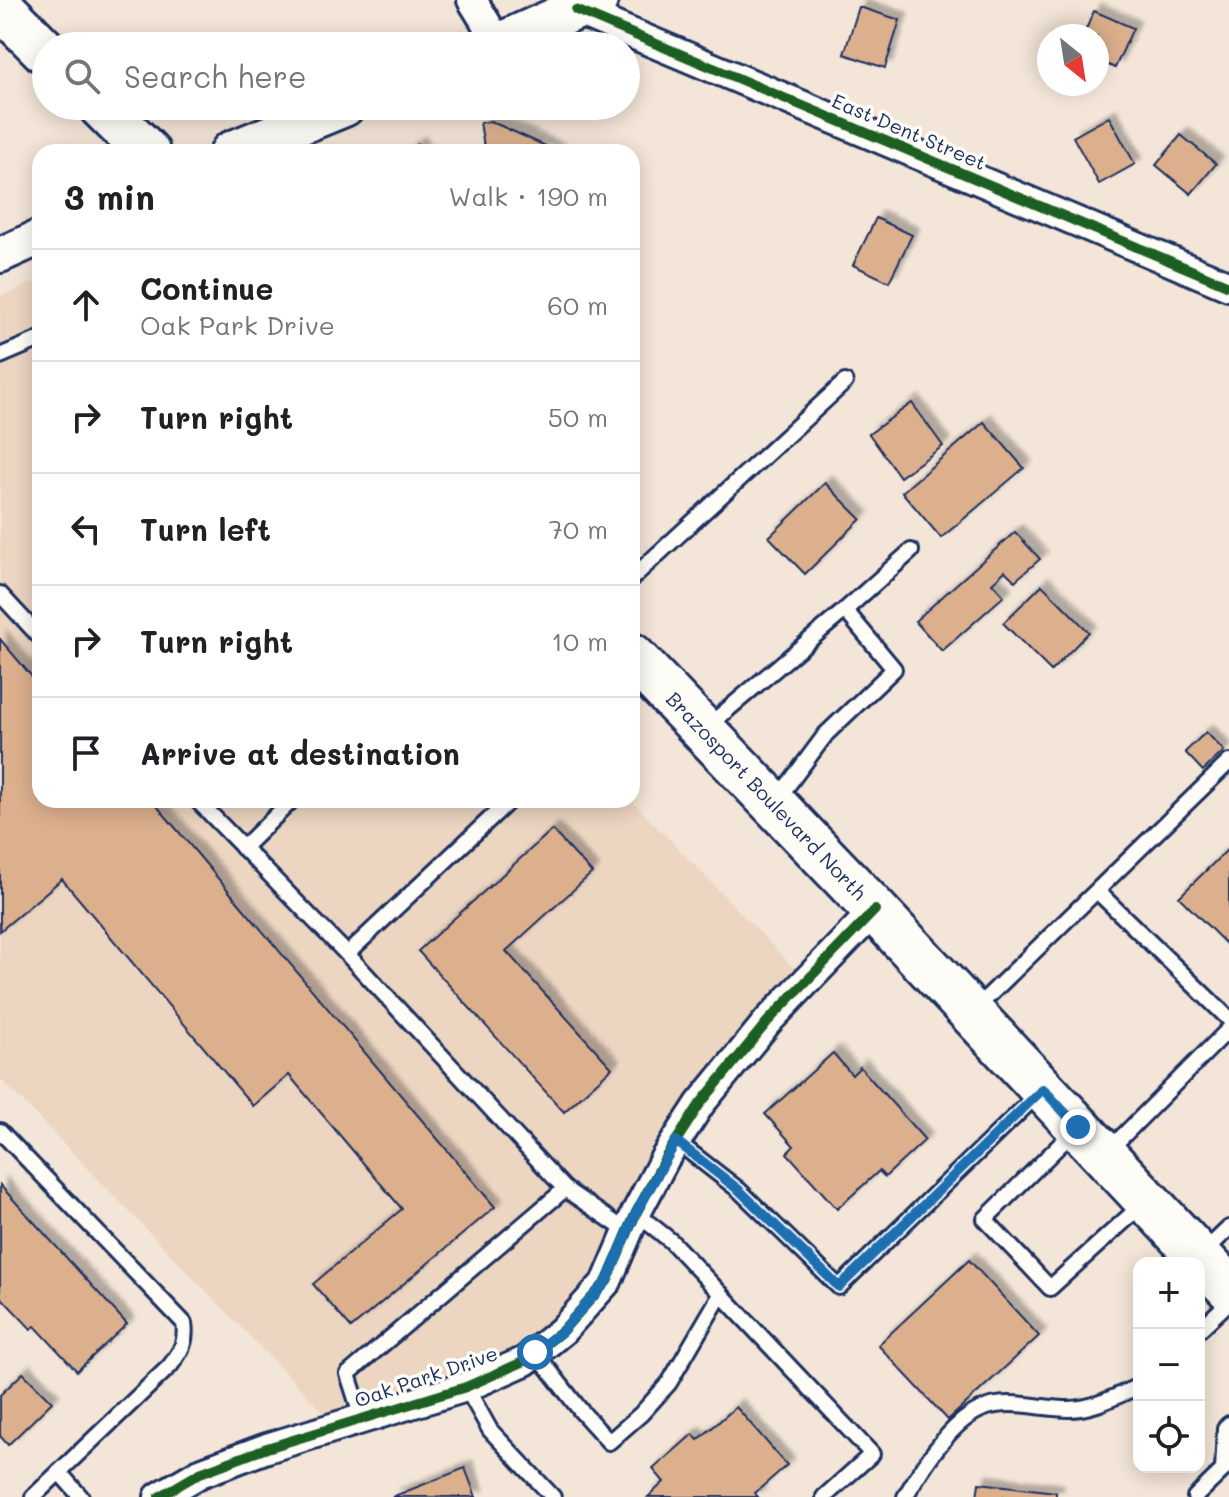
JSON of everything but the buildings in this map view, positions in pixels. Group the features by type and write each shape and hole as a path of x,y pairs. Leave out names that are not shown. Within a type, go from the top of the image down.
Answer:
{"main road":[{"path":"526,32 586,5"},
{"path":"0,6 32,38"},
{"path":"115,120 139,144"},
{"path":"251,144 310,120"},
{"name":"Brazosport Boulevard North","path":"640,670 774,804 1147,1200 1214,1242 1229,1288"}],"street":[{"path":"472,0 490,32"},
{"name":"East Dent Street","path":"586,5 1229,286"},
{"path":"0,255 32,241"},
{"name":"Oak Park Drive","path":"159,1497 200,1473 267,1448 466,1387 525,1361 562,1331 607,1281 632,1223 676,1141 700,1104 768,1021 875,910"}],"lane":[{"path":"0,356 32,342"},
{"path":"640,571 845,382"},
{"path":"703,730 911,551"},
{"path":"0,594 32,628"},
{"path":"774,804 826,734 894,669 845,610"},
{"path":"972,1013 1229,762"},
{"path":"205,808 347,954 565,1189 671,1241 872,1454 824,1497"},
{"path":"243,848 284,808"},
{"path":"347,954 502,808"},
{"path":"1097,891 1229,1019"},
{"path":"1147,1200 1050,1288 985,1219 1092,1140 1229,1029"},
{"path":"676,1141 739,1190 839,1287 1043,1089"},
{"path":"0,1131 184,1323 186,1337 183,1348 170,1366 33,1497"},
{"path":"362,1418 348,1374 565,1189"},
{"path":"535,1352 609,1442 641,1414 669,1383 721,1294"},
{"path":"1200,1329 1229,1302"},
{"path":"466,1387 490,1430 553,1497"},
{"path":"905,1497 941,1443 968,1417 982,1409 1002,1404 1070,1409 1099,1404 1133,1389"},
{"path":"1195,1497 1223,1470 1225,1428 1229,1424"},
{"path":"59,1472 81,1497"}],"shaded area":[{"path":"32,283 32,808 639,808 795,969 754,1018 597,1281 515,1357 330,1419 0,1078 0,297"}],"cycle path":[{"path":"576,10 628,32"},
{"path":"640,37 1229,286"},
{"path":"159,1497 200,1473 267,1448 466,1387 525,1361 562,1331 607,1281 636,1213 665,1158 700,1104 768,1021 875,910"}],"route":[{"path":"535,1352 562,1331 607,1281 636,1213 676,1141 739,1190 839,1287 1043,1089 1078,1127"}]}
